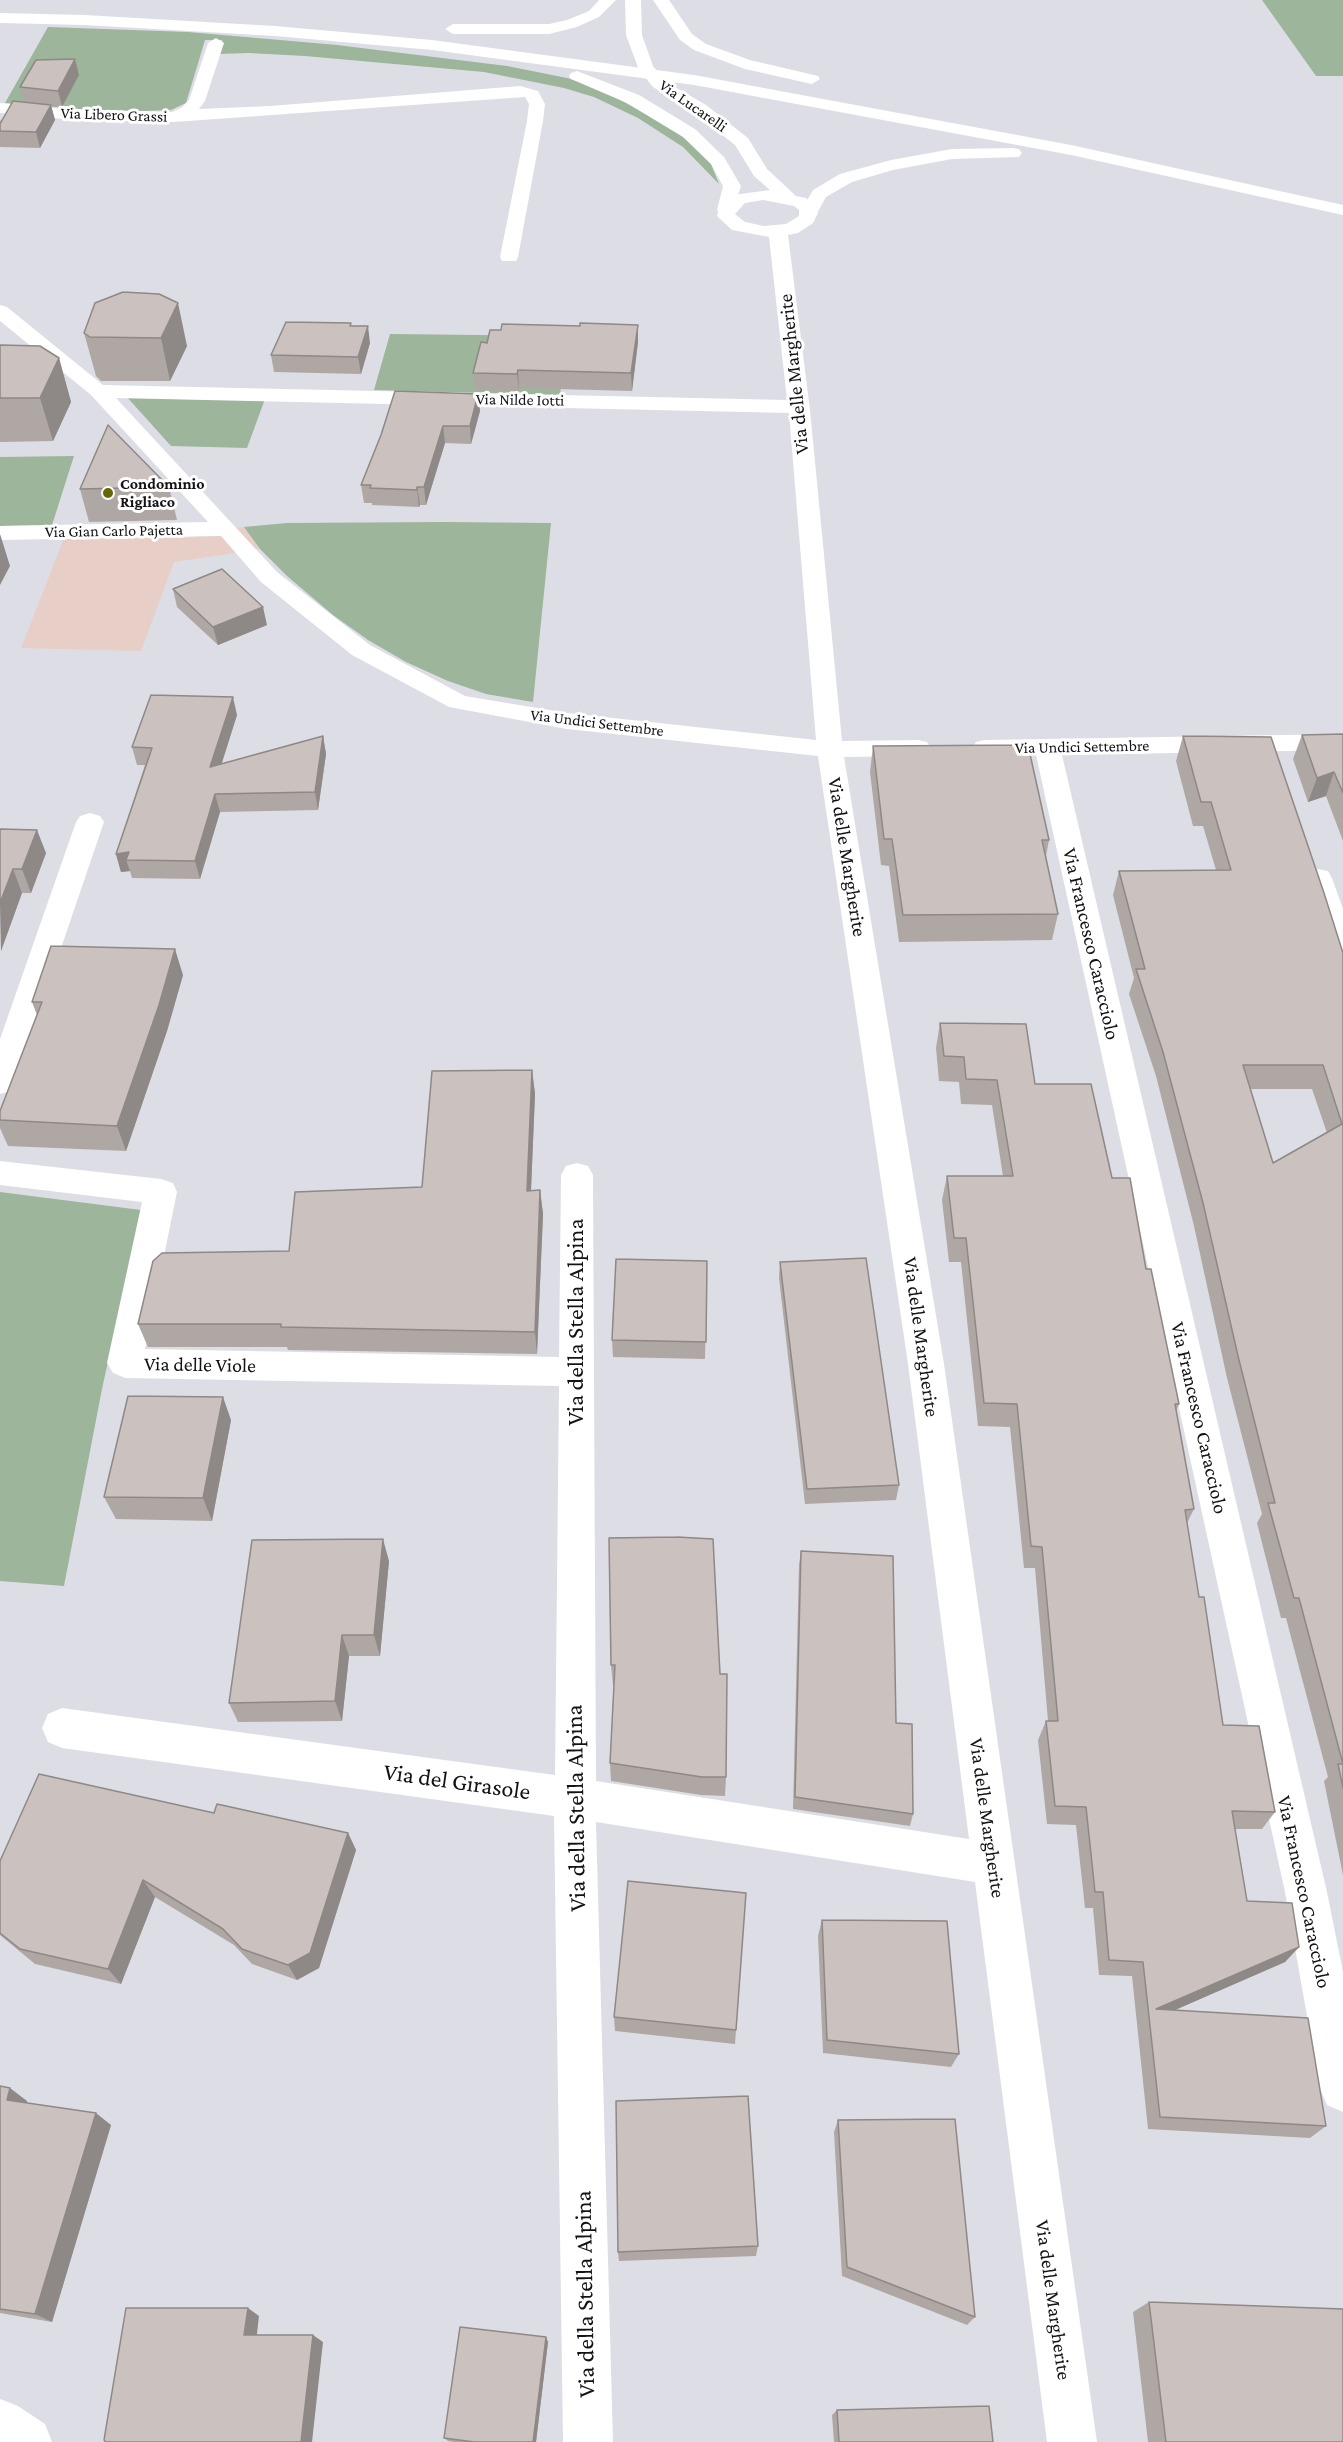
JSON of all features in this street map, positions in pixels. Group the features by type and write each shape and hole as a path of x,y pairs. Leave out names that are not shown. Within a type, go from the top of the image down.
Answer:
{"main road":[{"path":"441,28 549,29 572,24 587,17 608,0"},
{"name":"Via Lucarelli","path":"633,0 634,35 645,67 659,84 700,109 742,142 760,172 789,198 807,207 809,213"},
{"path":"661,0 686,37 700,47 745,64 828,82"},
{"path":"0,7 600,61 808,87 973,118 1343,195"},
{"path":"0,7 146,11 176,17"},
{"path":"0,18 88,15 176,17 283,24 521,46 600,61"},
{"path":"283,24 318,20 362,23"},
{"path":"311,34 395,51 525,65 585,78 633,99 689,133 718,161 732,186 726,216 730,222 757,231 778,231 801,225 807,219 819,194 846,178 891,165 952,154 1002,152 1068,157 1283,202 1343,210"},
{"name":"Via Libero Grassi","path":"0,108 124,117 179,115 188,112 197,101 216,43"},
{"path":"692,74 1071,150 1343,210"},
{"path":"179,115 270,111 509,91 532,94 537,104 535,121 509,257"},
{"path":"956,111 973,118"},
{"path":"750,196 760,172"},
{"path":"726,210 739,199 750,196 789,198"},
{"name":"Via delle Margherite","path":"778,231 798,407 830,748 926,1364 1072,2442"},
{"name":"Via Undici Settembre","path":"0,311 98,391 269,577 361,650 458,702 567,721 830,748 1047,748 1276,754 1343,742"},
{"name":"Via Nilde Iotti","path":"98,391 798,407"},
{"name":"Via Gian Carlo Pajetta","path":"0,533 227,529"},
{"name":"Via Francesco Caracciolo","path":"1047,748 1306,1892 1343,2089"},
{"path":"0,1083 90,822"},
{"path":"1309,852 1343,950"},
{"name":"Via delle Viole","path":"0,1173 161,1192 125,1363 576,1372"},
{"name":"Via della Stella Alpina","path":"577,1174 575,1798 588,2442"},
{"name":"Via del Girasole","path":"62,1728 575,1798 994,1864"},
{"path":"0,2424 27,2442"}],"shaded area":[{"path":"244,527 260,549 174,562 141,651 21,648 65,536 187,538"}],"green space":[{"path":"1262,0 1343,0 1343,76 1316,76"},
{"path":"48,27 188,32 337,45 507,66 567,78 587,84 617,98 672,129 689,141 711,164 719,184 683,147 638,118 594,97 564,88 484,72 305,56 218,54 222,40 205,40 186,103 171,110 117,112 5,103"},
{"path":"390,334 568,336 560,395 374,390"},
{"path":"126,396 265,399 247,448 171,446"},
{"path":"74,456 52,525 0,526 0,457"},
{"path":"287,523 551,523 533,702 486,694 448,681 406,662 368,640 333,615 287,576 260,549 244,527"},
{"path":"0,1192 141,1210 102,1389 64,1586 0,1581"}],"building":[{"path":"75,59 58,91 20,87 36,60"},
{"path":"13,101 51,105 36,132 0,131 0,124"},
{"path":"123,292 159,294 178,303 161,338 90,337 84,333 95,303"},
{"path":"286,322 351,323 350,326 368,326 358,357 271,355"},
{"path":"580,323 638,325 631,373 518,370 517,374 473,373 481,342 487,343 490,330 501,330 502,324 580,326"},
{"path":"0,345 40,346 59,358 40,398 0,398"},
{"path":"395,391 478,394 470,426 443,426 424,487 417,487 417,490 370,488 371,485 361,485 381,435"},
{"path":"108,425 169,487 80,489"},
{"path":"222,569 263,607 213,627 173,589"},
{"path":"151,695 233,697 210,767 323,736 315,792 215,794 195,861 126,860 129,852 116,854 152,748 132,747"},
{"path":"1343,734 1343,793 1334,772 1317,778 1302,735"},
{"path":"1183,736 1271,737 1343,953 1343,1764 1299,1598 1294,1598 1268,1503 1275,1503 1203,1203 1163,1052 1136,969 1145,969 1119,871 1231,870 1211,802 1201,802","holes":["1243,1065 1323,1065 1342,1124 1273,1163"]},
{"path":"1028,745 1049,840 1042,840 1058,914 903,915 892,839 884,839 873,746"},
{"path":"0,829 37,830 22,869 13,869 0,903"},
{"path":"51,946 175,949 159,1005 117,1126 0,1120 0,1111 42,1002 32,1002"},
{"path":"940,1023 1026,1024 1035,1084 1091,1084 1112,1178 1130,1178 1146,1269 1151,1269 1179,1404 1175,1404 1194,1509 1185,1510 1199,1597 1204,1597 1223,1725 1259,1726 1275,1812 1232,1811 1247,1901 1292,1903 1299,1947 1156,2009 1308,2018 1326,2126 1160,2117 1143,1962 1109,1960 1103,1892 1095,1892 1086,1807 1055,1806 1046,1721 1058,1721 1042,1547 1031,1546 1017,1404 984,1403 966,1238 954,1238 947,1176 1013,1176 997,1080 966,1079 964,1057 944,1056"},
{"path":"532,1070 527,1191 540,1190 535,1332 281,1327 281,1324 138,1324 153,1261 162,1253 289,1251 295,1192 422,1187 432,1071"},
{"path":"866,1258 899,1485 807,1489 780,1262"},
{"path":"616,1259 707,1261 706,1342 612,1340"},
{"path":"128,1396 223,1397 203,1498 104,1497"},
{"path":"609,1538 713,1539 720,1674 727,1674 726,1777 702,1777 610,1763 615,1665 611,1665"},
{"path":"383,1539 374,1635 342,1635 335,1701 229,1703 252,1540"},
{"path":"801,1551 893,1556 896,1723 912,1724 913,1814 795,1797"},
{"path":"1338,1764 1343,1764 1343,1788"},
{"path":"39,1774 214,1813 217,1804 348,1833 310,1953 288,1965 242,1949 223,1929 143,1880 108,1969 20,1949 0,1933 0,1861"},
{"path":"628,1881 746,1893 736,2030 614,2017"},
{"path":"822,1920 947,1921 959,2054 827,2040"},
{"path":"0,2086 10,2088 7,2100 96,2113 35,2314 0,2309"},
{"path":"748,2096 758,2246 618,2252 616,2101"},
{"path":"955,2119 975,2317 847,2267 838,2120"},
{"path":"1149,2302 1343,2309 1343,2442 1166,2442"},
{"path":"126,2308 248,2308 244,2335 313,2335 301,2442 106,2442 104,2440"},
{"path":"460,2327 546,2337 533,2442 474,2442 444,2438"},
{"path":"989,2406 993,2442 839,2442 837,2410"}],"place":[{"name":"Condominio Rigliaco","path":"108,493"}]}
